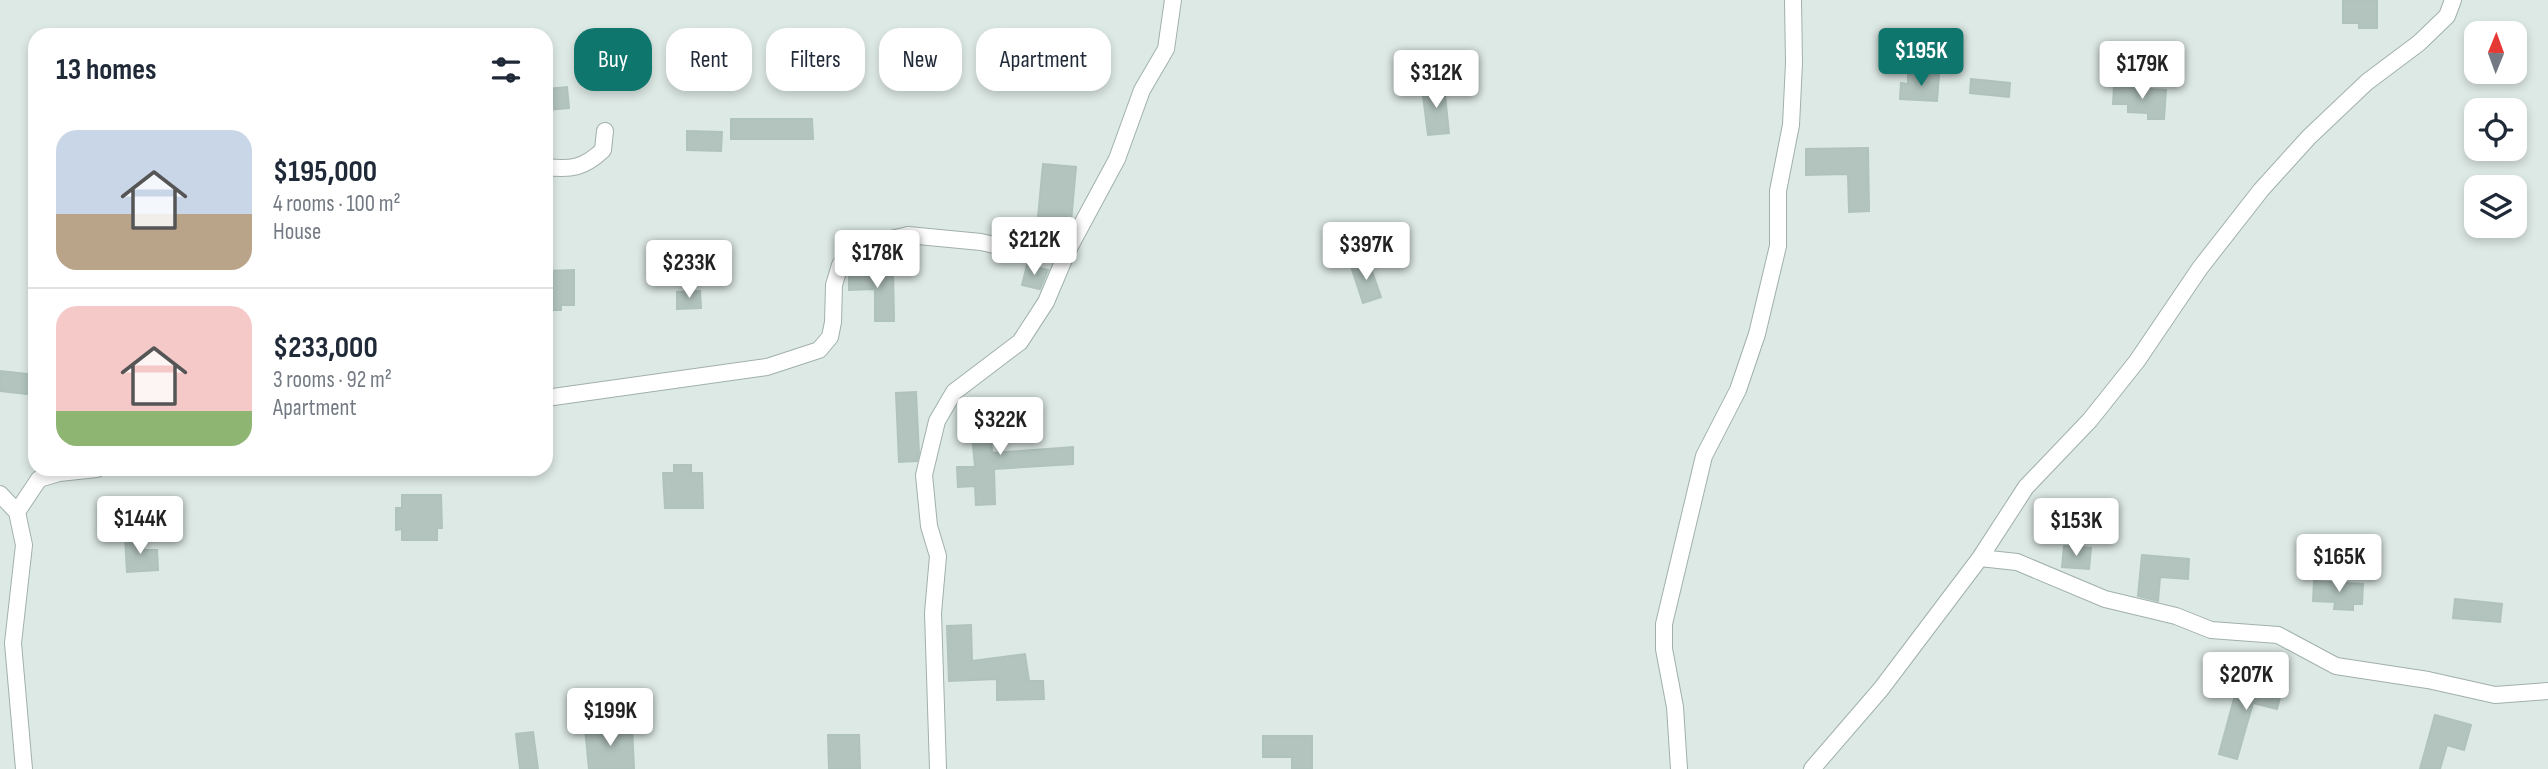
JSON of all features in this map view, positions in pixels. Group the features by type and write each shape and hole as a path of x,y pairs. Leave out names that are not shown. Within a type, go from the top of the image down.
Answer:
{"street":[{"path":"938,769 933,613 939,556 929,526 924,475 937,421 954,393 1020,342 1046,302 1068,250 1117,159 1142,90 1166,50 1173,0"},
{"path":"1679,769 1675,707 1664,649 1664,624 1704,456 1738,390 1757,334 1778,246 1778,191 1791,125 1793,0"},
{"path":"1812,769 1881,689 1980,558 2026,487 2090,420 2129,371 2200,268 2261,190 2309,137 2367,82 2420,43 2447,16 2453,0"},
{"path":"553,168 570,169 593,160 603,150 605,131"},
{"path":"553,397 767,367 819,349 830,337 834,285 840,265 870,244 908,234 981,242 1034,254 1068,250"},
{"path":"17,512 39,479 49,476"},
{"path":"0,494 17,512 24,545 13,643 24,769"},
{"path":"1980,558 2017,562 2105,599 2176,616 2211,629 2278,635 2336,666 2428,680 2496,695 2548,691"}],"building":[{"path":"2343,0 2377,0 2377,28 2359,28 2359,23 2343,23"},
{"path":"1908,73 1939,75 1937,101 1900,99 1901,83 1908,84"},
{"path":"1971,79 2010,83 2009,97 1970,93"},
{"path":"1444,86 1449,133 1428,135 1422,88"},
{"path":"567,87 569,108 553,109 553,88"},
{"path":"2114,87 2166,90 2164,119 2148,119 2148,113 2128,112 2128,104 2113,104"},
{"path":"731,119 812,119 813,139 731,139"},
{"path":"687,131 722,132 721,151 687,150"},
{"path":"1868,148 1869,211 1849,212 1848,174 1806,175 1806,149"},
{"path":"1043,164 1076,167 1071,222 1066,231 1037,228"},
{"path":"1368,260 1381,297 1363,303 1351,266"},
{"path":"1027,265 1048,270 1040,289 1022,285"},
{"path":"893,269 894,321 875,321 875,289 849,290 849,272"},
{"path":"574,270 574,305 561,305 561,310 553,310 553,271"},
{"path":"700,291 701,308 677,309 677,292"},
{"path":"0,371 28,374 28,394 0,391"},
{"path":"916,392 919,453 917,461 899,462 896,393"},
{"path":"989,400 992,453 1073,447 1073,464 994,469 995,504 976,505 975,486 958,487 957,467 975,467 969,401"},
{"path":"674,465 691,465 691,473 702,473 703,508 665,508 663,473 674,473"},
{"path":"402,495 441,495 442,528 437,528 437,540 402,540 402,529 396,530 396,508 402,508"},
{"path":"143,536 144,550 157,550 158,570 127,572 125,537"},
{"path":"2064,546 2091,548 2089,569 2062,567"},
{"path":"2142,555 2189,559 2188,579 2160,577 2158,601 2138,596"},
{"path":"2314,581 2363,584 2362,604 2353,604 2353,610 2334,609 2335,602 2313,601"},
{"path":"2455,599 2502,604 2500,622 2453,618"},
{"path":"971,625 972,661 1025,654 1029,681 1043,681 1044,699 997,700 997,679 949,681 947,626"},
{"path":"2240,677 2282,689 2277,709 2253,703 2237,759 2219,754"},
{"path":"2435,715 2471,725 2464,750 2447,745 2440,769 2420,769"},
{"path":"632,726 634,769 589,769 585,728"},
{"path":"533,732 538,769 520,769 516,734"},
{"path":"828,735 859,735 860,769 829,769"},
{"path":"1263,736 1312,736 1312,769 1292,769 1292,757 1263,757"}]}
